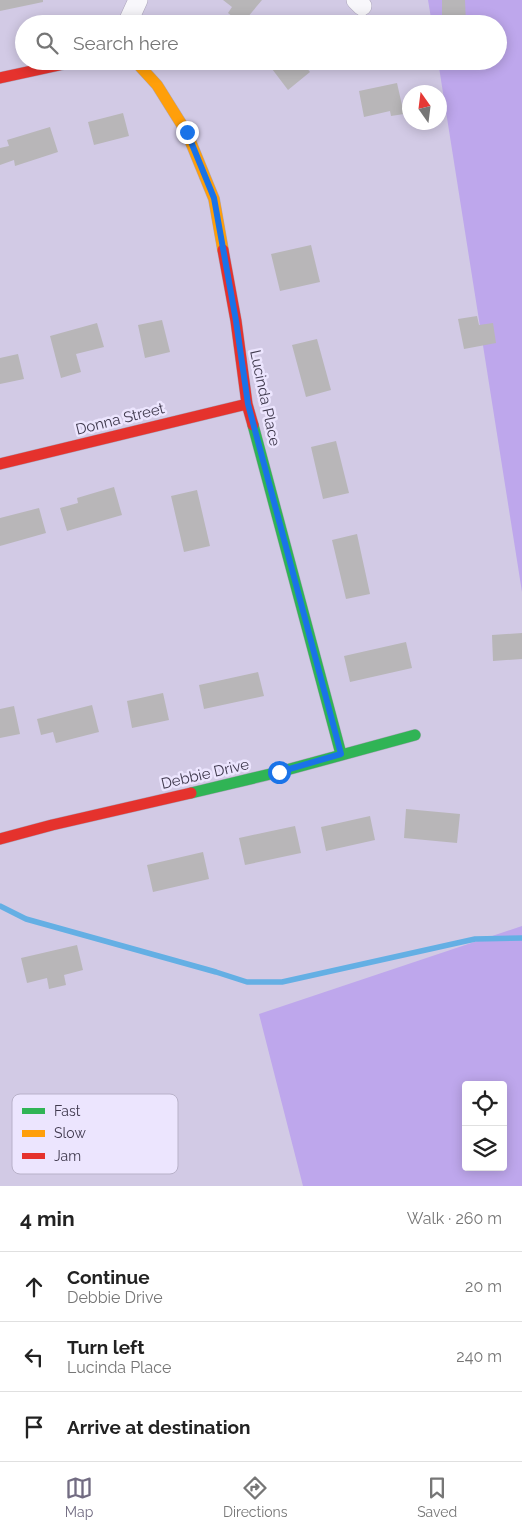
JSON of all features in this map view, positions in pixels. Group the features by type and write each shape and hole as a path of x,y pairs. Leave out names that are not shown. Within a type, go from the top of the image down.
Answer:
{"street":[{"path":"132,15 138,0"},
{"path":"0,78 37,70"},
{"name":"Lucinda Place","path":"143,70 157,85 187,132 214,198 236,321 248,404 341,754"},
{"name":"Donna Street","path":"0,464 248,404"},
{"name":"Debbie Drive","path":"0,839 279,772 415,735"}],"shaded area":[{"path":"428,0 522,0 522,592 447,118 447,85 442,85 439,70 507,70 507,15 430,15"},
{"path":"522,926 522,1186 303,1186 259,1014"}],"building":[{"path":"0,0 43,0 43,2 0,11"},
{"path":"223,0 262,0 250,15 231,15 228,13 232,7"},
{"path":"442,0 465,0 466,15 442,15"},
{"path":"273,70 308,70 310,72 288,90"},
{"path":"397,83 402,114 391,116 390,111 364,117 359,91"},
{"path":"123,113 129,136 94,145 88,122"},
{"path":"50,127 58,152 15,166 14,160 0,165 0,148 9,146 7,140"},
{"path":"311,245 320,282 280,291 271,254"},
{"path":"477,316 479,325 493,323 496,343 464,349 458,319"},
{"path":"162,320 170,352 145,358 138,325"},
{"path":"97,323 104,347 76,354 81,372 61,378 50,336"},
{"path":"317,339 331,390 306,397 292,345"},
{"path":"18,354 24,379 0,384 0,358"},
{"path":"336,441 349,493 323,499 311,447"},
{"path":"114,487 122,515 67,531 60,508 78,503 77,498"},
{"path":"197,490 210,546 184,552 171,496"},
{"path":"39,508 46,533 0,546 0,518"},
{"path":"357,534 370,594 346,599 332,540"},
{"path":"522,633 522,659 493,661 492,635"},
{"path":"406,642 412,668 350,682 344,656"},
{"path":"258,672 264,696 204,709 199,685"},
{"path":"163,693 169,720 132,728 127,701"},
{"path":"92,705 99,732 56,743 53,732 41,735 37,719"},
{"path":"14,706 20,734 0,738 0,709"},
{"path":"406,809 460,814 457,843 404,838"},
{"path":"370,816 375,840 326,851 321,827"},
{"path":"295,826 301,853 245,865 239,838"},
{"path":"203,852 209,879 153,892 147,865"},
{"path":"77,945 83,970 64,975 66,985 49,989 47,978 27,983 21,958"}],"waterway":[{"path":"0,906 26,919 247,982 282,982 475,939 522,938"}],"traffic: fast":[{"path":"253,425 341,754"},
{"path":"191,793 279,772 415,735"}],"traffic: slow":[{"path":"143,70 157,85 187,133 214,199 223,250"}],"traffic: jam":[{"path":"0,78 37,70"},
{"path":"223,250 236,321 247,404 253,425"},
{"path":"0,464 247,404"},
{"path":"0,839 191,793"}],"route":[{"path":"187,132 214,198 236,321 248,404 341,754 279,772"}]}
